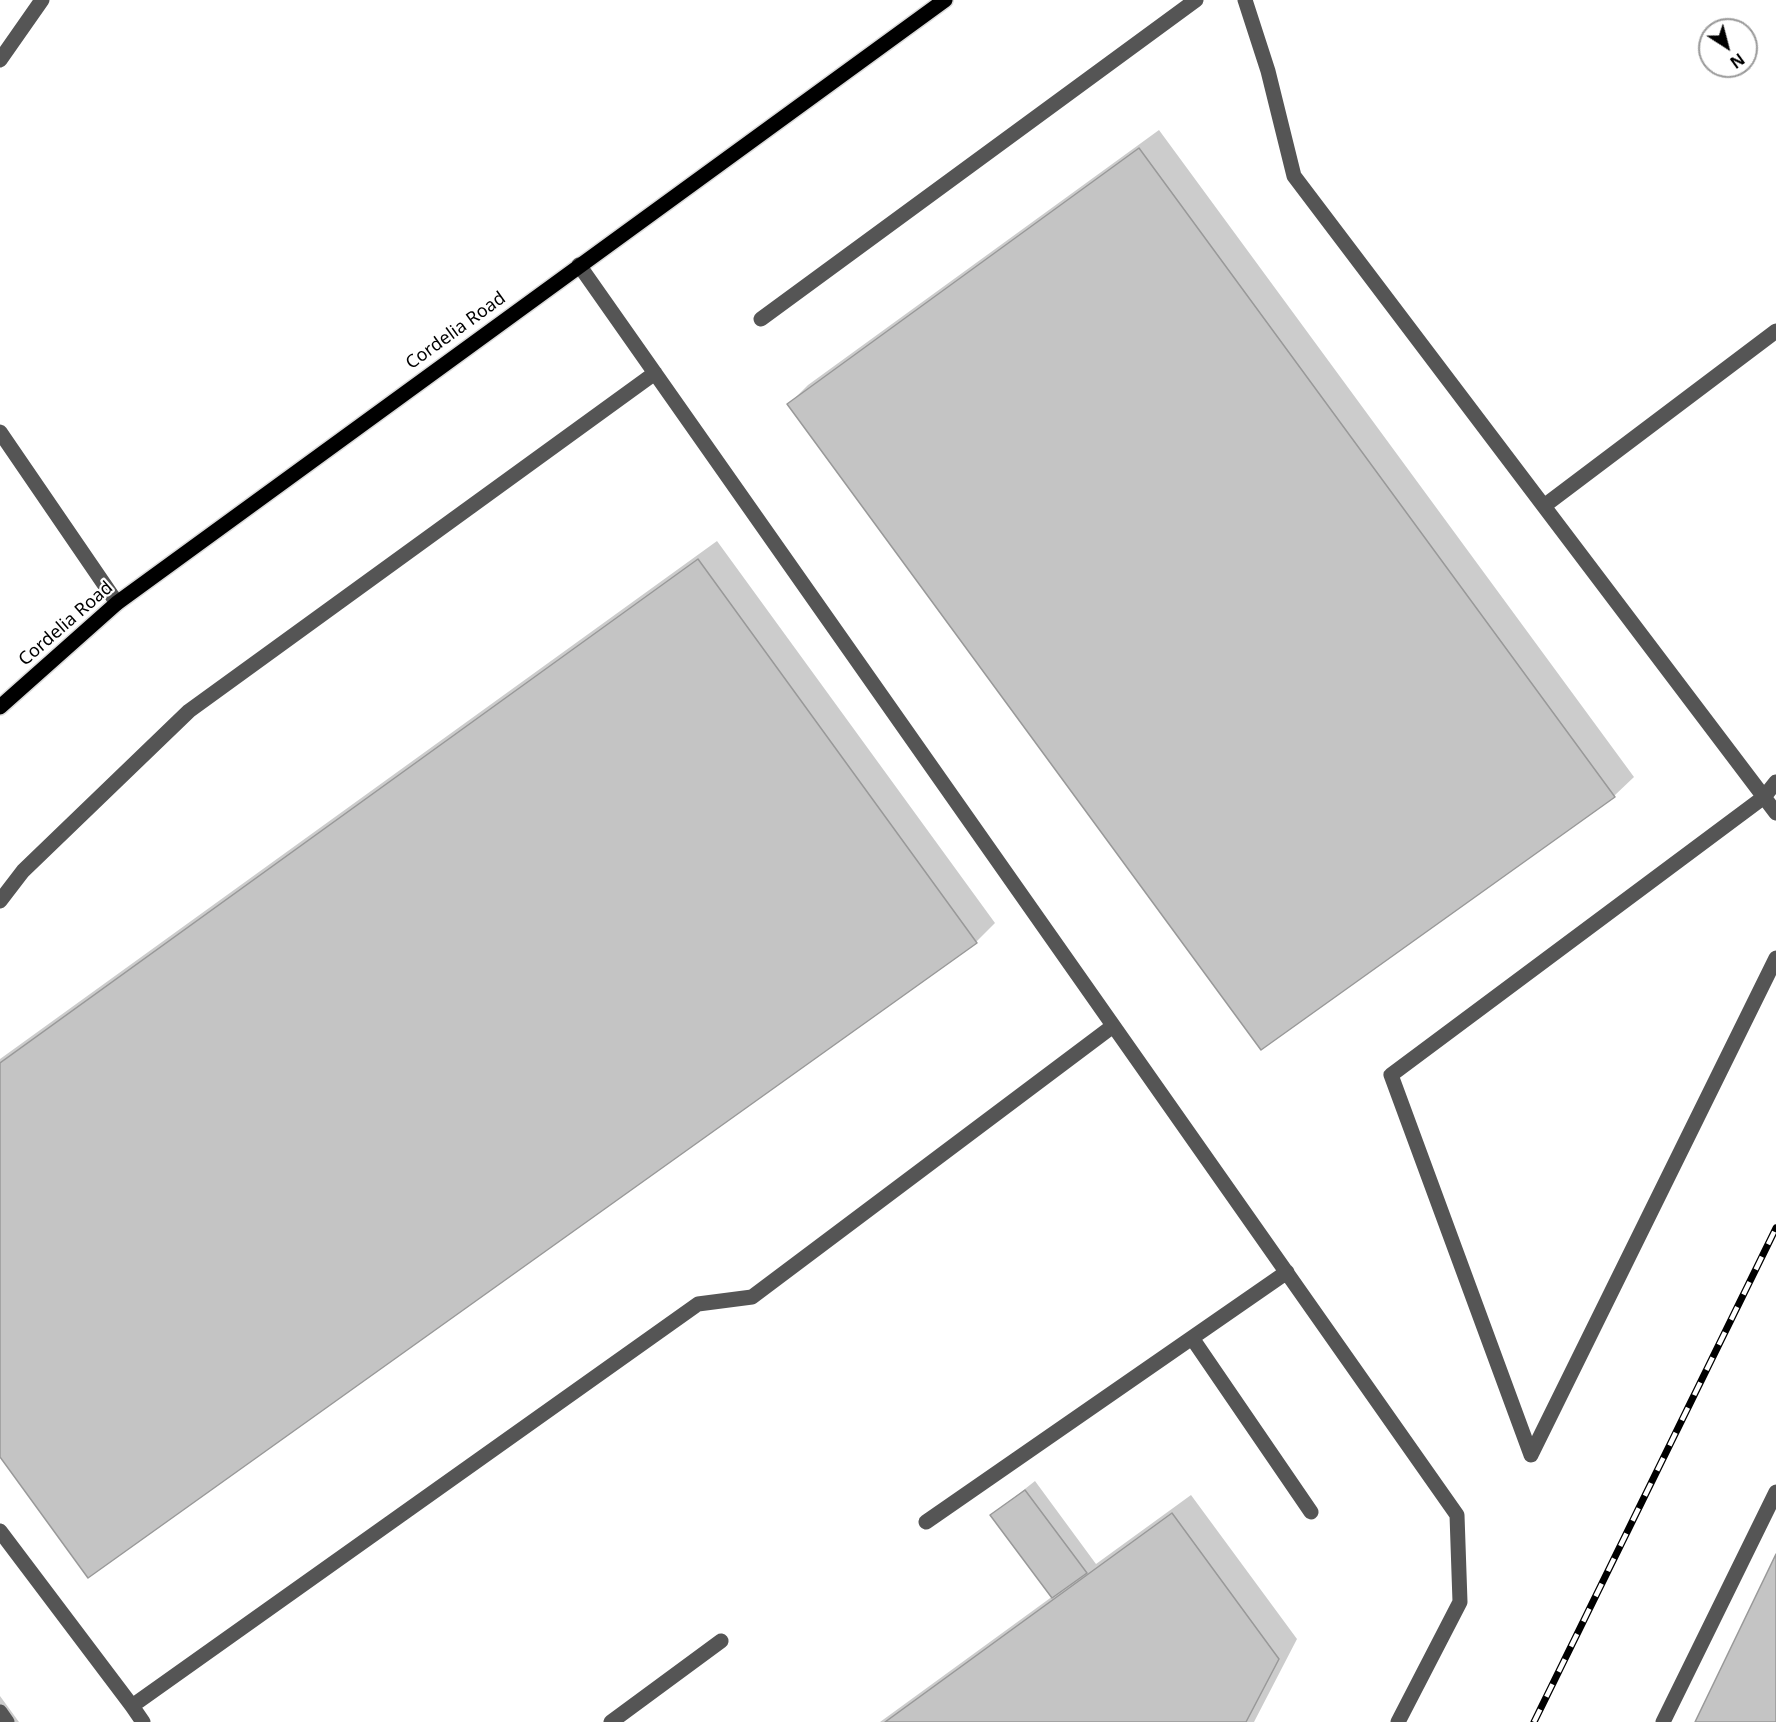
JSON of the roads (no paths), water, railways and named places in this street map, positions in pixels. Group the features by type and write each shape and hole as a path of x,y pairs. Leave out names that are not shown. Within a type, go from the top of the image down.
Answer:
{"main road":[{"name":"Cordelia Road","path":"0,707 117,603 945,0"}],"lane":[{"path":"0,60 42,0"},
{"path":"761,319 1196,0"},
{"path":"1245,0 1268,71 1294,176 1776,813"},
{"path":"579,265 1457,1515 1460,1602 1398,1722"},
{"path":"1544,506 1776,331"},
{"path":"0,901 23,872 189,711 655,374"},
{"path":"0,432 117,603"},
{"path":"1776,782 1764,797 1391,1075 1531,1455 1776,958"},
{"path":"132,1706 698,1304 752,1297 1113,1026"},
{"path":"926,1522 1287,1272"},
{"path":"1192,1338 1311,1512"},
{"path":"1663,1722 1776,1492"},
{"path":"0,1531 143,1722"},
{"path":"611,1722 721,1641"},
{"path":"0,1712 7,1722"}],"railway":[{"path":"1534,1722 1776,1228"}]}
